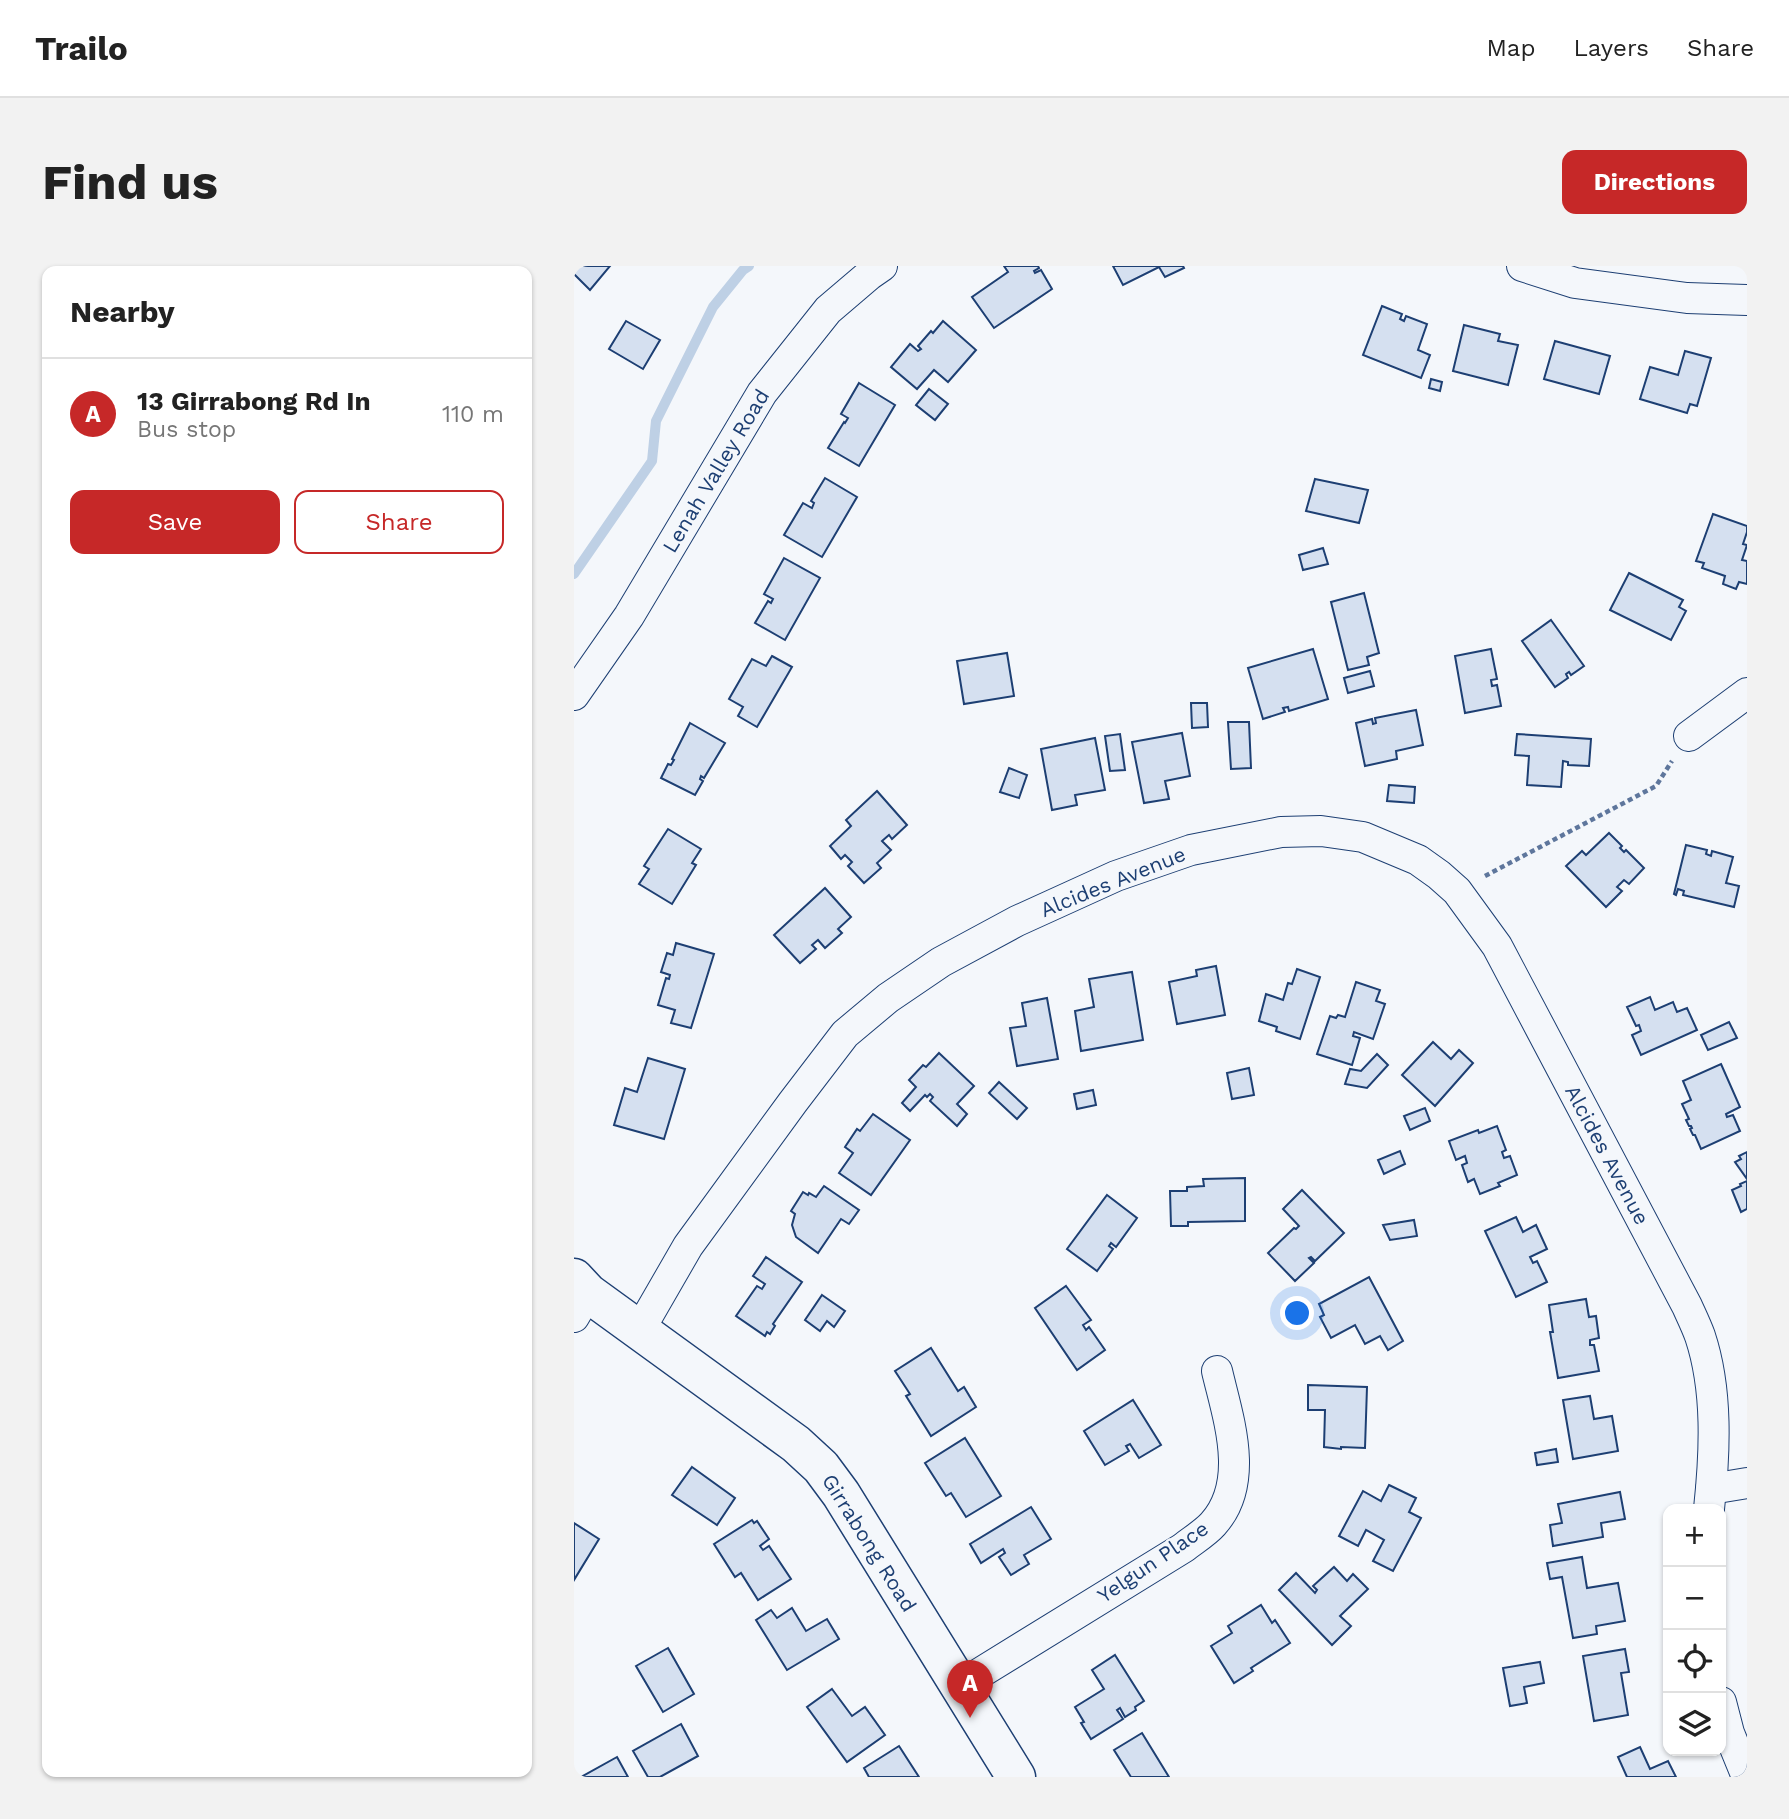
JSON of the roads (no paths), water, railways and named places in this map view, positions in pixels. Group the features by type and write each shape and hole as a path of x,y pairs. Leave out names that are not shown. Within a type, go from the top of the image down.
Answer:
{"street":[{"name":"Lenah Valley Road","path":"574,695 629,616 762,393 828,310 882,266"},
{"path":"1522,266 1574,283 1687,298 1747,300"},
{"path":"1689,736 1747,693"},
{"name":"Alcides Avenue","path":"639,1331 688,1246 845,1034 888,998 952,956 1017,921 1116,876 1191,850 1281,832 1321,831 1363,837 1418,860 1439,875 1457,891 1497,946 1686,1306 1699,1335 1708,1366 1714,1425 1710,1499"},
{"name":"Girrabong Road","path":"579,1296 639,1331 796,1444 821,1467 841,1494 1016,1777"},
{"name":"Yelgun Place","path":"959,1686 1183,1548 1213,1524 1227,1502 1234,1474 1233,1440 1217,1371"},
{"path":"1710,1499 1747,1483"},
{"path":"1726,1721 1747,1777"}],"waterway":[{"path":"574,574 652,461 656,421 713,307 749,266"}],"place":[{"name":"13 Girrabong Rd In","path":"970,1718"}]}
